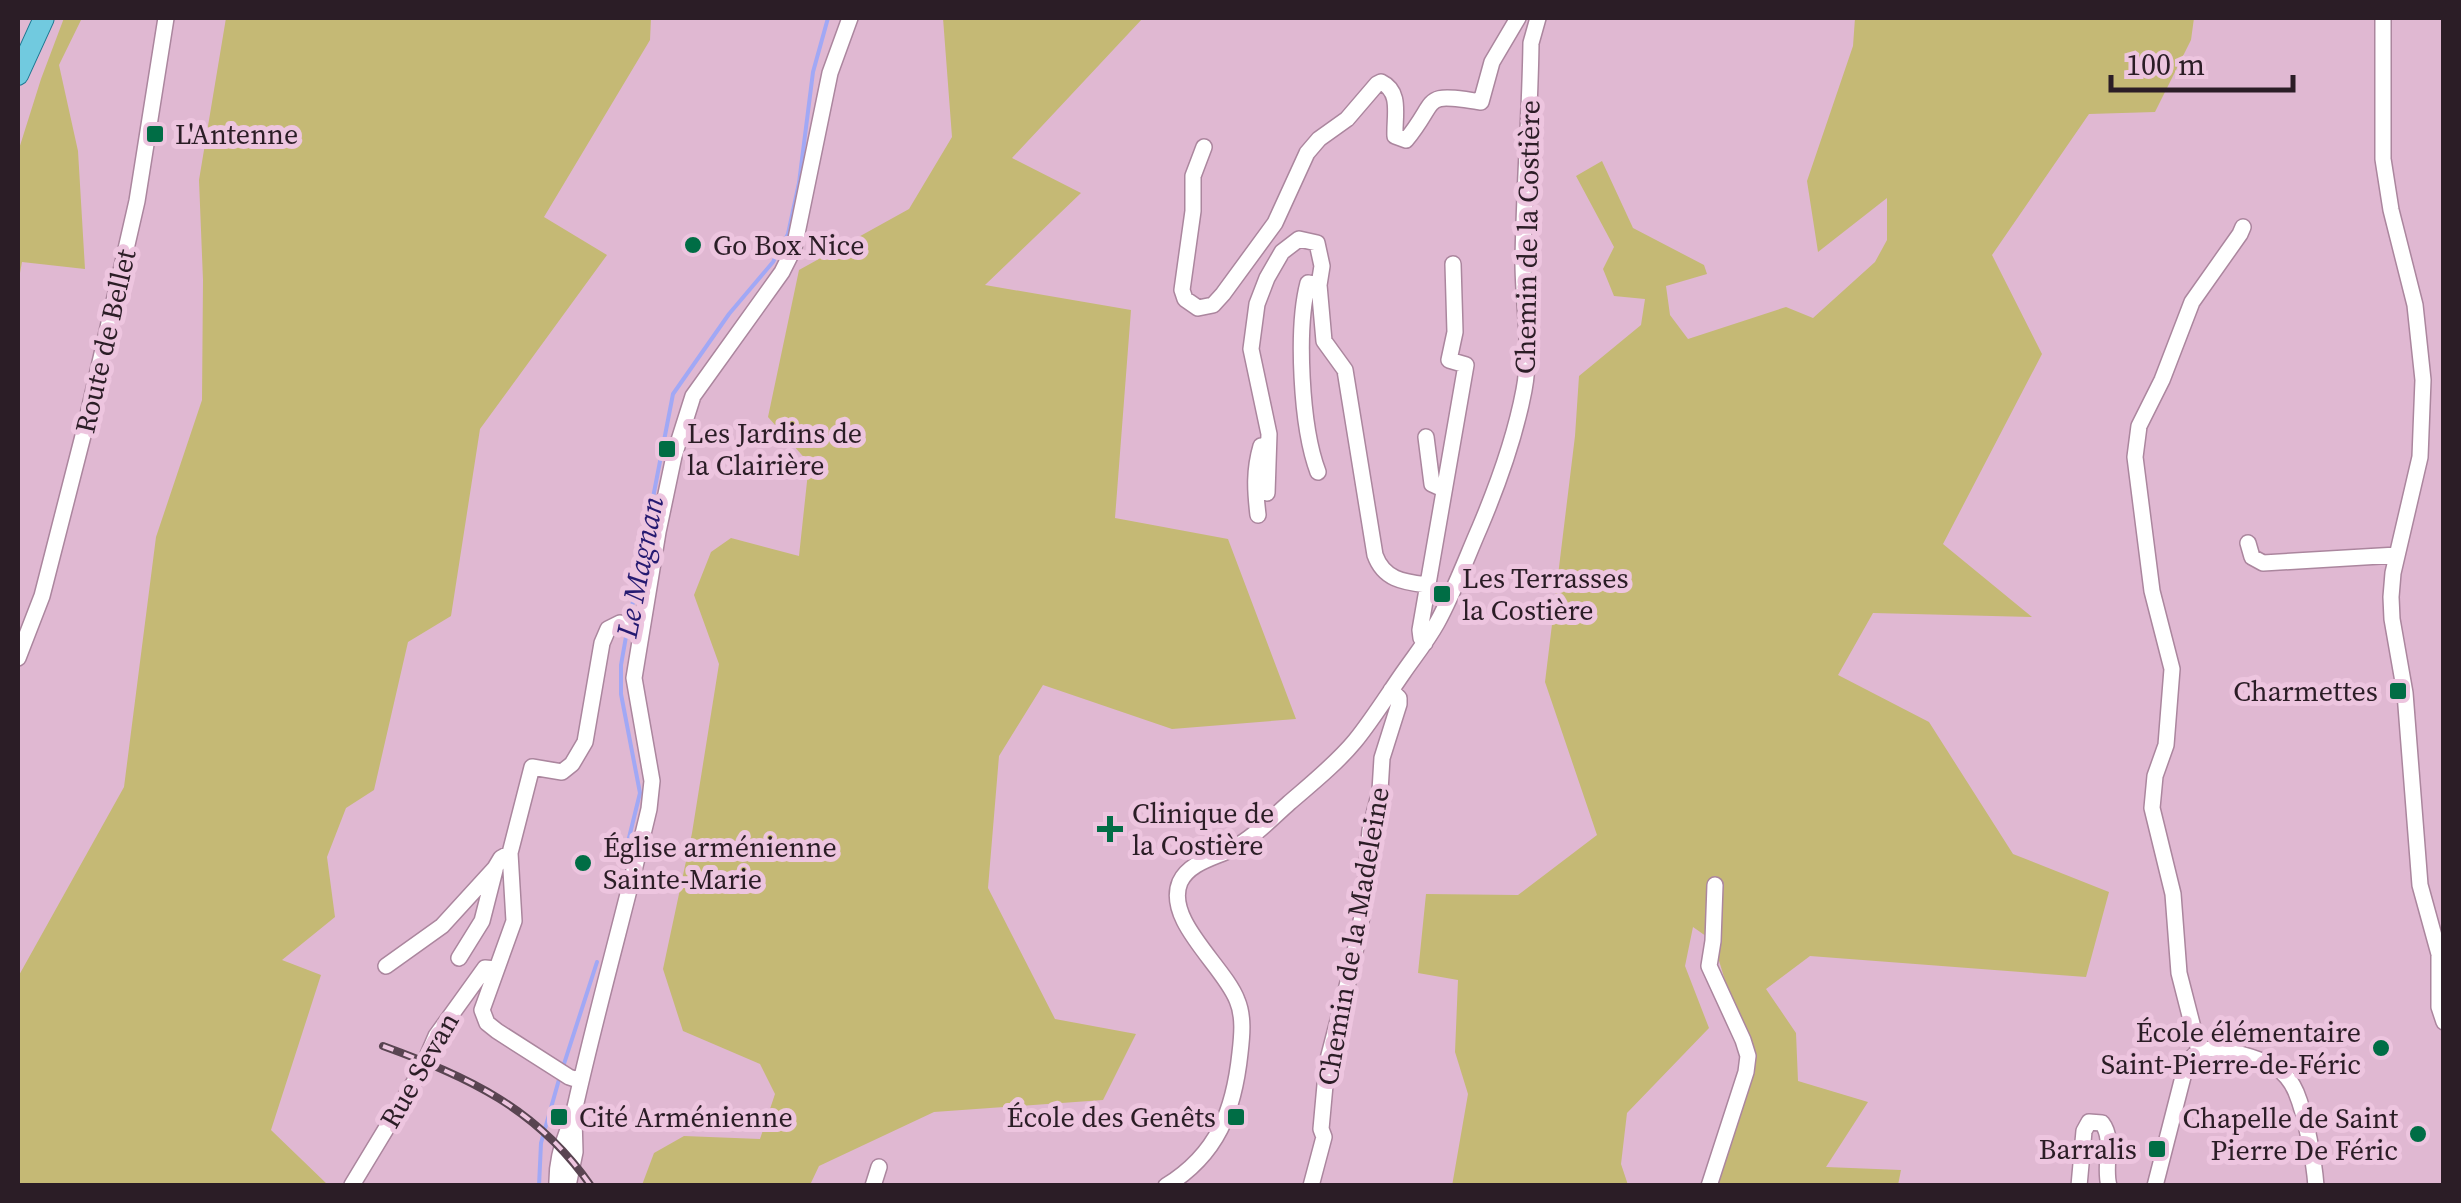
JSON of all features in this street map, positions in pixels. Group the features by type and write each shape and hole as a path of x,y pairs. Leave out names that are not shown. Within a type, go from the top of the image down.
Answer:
{"main road":[{"path":"18,75 44,18"}],"street":[{"name":"Route de Bellet","path":"18,658 42,596 85,428 137,201 166,18"},
{"path":"568,1186 575,1152 575,1079 650,809 652,781 634,678 631,626 686,410 708,372 782,272 794,248 830,74 850,18"},
{"path":"1204,147 1193,176 1193,211 1182,290 1185,299 1198,308 1213,305 1223,294 1275,223 1319,138 1347,119 1377,84 1388,84 1394,91 1395,136 1406,140 1435,99 1444,96 1481,102 1492,62 1518,18"},
{"name":"Chemin de la Costière","path":"1166,1186 1201,1156 1222,1126 1235,1090 1241,1042 1236,997 1179,910 1177,892 1181,880 1201,863 1249,838 1351,746 1425,642 1449,599 1499,482 1526,370 1525,174 1531,42 1538,18"},
{"path":"2382,18 2383,160 2414,306 2423,380 2420,457 2390,597 2405,692 2420,885 2440,954 2438,1007 2444,1022"},
{"path":"2200,1052 2179,972 2174,894 2152,808 2155,776 2165,752 2172,669 2152,591 2136,457 2139,426 2162,380 2192,302 2242,227"},
{"path":"1267,493 1268,434 1251,349 1257,304 1267,278 1282,252 1300,239 1318,243 1324,341 1345,370 1378,566 1394,578 1427,585"},
{"path":"1425,642 1420,634 1427,585 1466,365 1449,360 1455,332 1453,264"},
{"path":"1318,284 1308,283 1304,298 1302,366 1310,452 1318,472"},
{"path":"1258,516 1256,465 1268,434"},
{"path":"1426,437 1432,484 1443,489"},
{"path":"2248,543 2252,557 2263,562 2397,555"},
{"path":"575,1079 487,1023 482,1010 514,921 510,853 532,767 562,772 572,764 585,742 602,643 608,629 631,626"},
{"name":"Chemin de la Madeleine","path":"1311,1186 1324,1137 1321,1128 1327,1063 1362,910 1382,758 1399,704 1391,690"},
{"path":"459,958 482,921 495,868 500,858 510,853"},
{"path":"386,966 442,926 495,868"},
{"path":"1709,1186 1748,1056 1709,966 1715,885"},
{"name":"Rue Sevan","path":"352,1185 421,1071 442,1026 485,968 496,969"},
{"path":"2155,1186 2186,1070 2191,1058 2208,1049 2266,1063 2289,1079 2301,1110 2316,1186"},
{"path":"556,1186 560,1149 574,1114"},
{"path":"2079,1186 2084,1131 2094,1121 2102,1123 2108,1134 2108,1186"},
{"path":"874,1186 880,1167"}],"shaded area":[{"path":"64,18 82,18 59,65 78,151 85,269 22,262 18,284 18,152"},
{"path":"226,18 651,18 650,40 544,217 607,255 480,429 451,616 408,642 374,790 346,808 327,857 335,917 282,960 321,975 271,1130 328,1185 18,1185 18,977 124,787 156,537 202,400 199,180"},
{"path":"943,18 1143,18 1012,158 1081,193 985,285 1131,310 1115,518 1228,539 1296,719 1172,729 1043,685 999,756 988,888 1055,1019 1136,1034 1103,1100 934,1112 819,1166 810,1185 642,1185 654,1153 684,1136 760,1139 775,1094 760,1064 683,1031 663,969 692,833 719,664 694,595 711,552 731,538 799,556 809,463 768,417 799,270 909,209 952,137"},
{"path":"1855,18 2194,18 2191,40 2155,112 2089,114 1992,255 2042,354 1943,544 2032,617 1873,613 1838,675 1929,722 2013,854 2109,892 2086,977 1810,956 1766,989 1796,1033 1798,1081 1868,1102 1826,1167 1901,1170 1898,1185 1709,1185 1748,1056 1713,941 1693,927 1685,966 1709,1028 1627,1113 1621,1164 1628,1185 1452,1186 1468,1094 1455,1052 1458,980 1418,973 1426,894 1518,895 1597,835 1545,682 1579,376 1641,325 1645,299 1614,296 1603,269 1614,247 1576,176 1602,161 1633,228 1704,265 1707,274 1666,286 1670,315 1688,339 1786,307 1813,318 1875,262 1887,240 1887,198 1818,252 1807,181 1853,46"}],"waterway":[{"name":"Le Magnan","path":"629,622 673,394 729,314 773,262 788,234 799,183 813,72 828,18"},
{"name":"Le Magnan","path":"625,854 640,793 621,694 627,631"},
{"name":"Le Magnan","path":"563,1067 597,962"},
{"name":"Le Magnan","path":"539,1186 541,1143 560,1076"}],"railway":[{"path":"383,1046 444,1070 499,1098 548,1136 591,1186"}],"place":[{"name":"L'Antenne","path":"155,134"},
{"name":"Go Box Nice","path":"693,245"},
{"name":"Les Jardins de la Clairière","path":"667,449"},
{"name":"Les Terrasses la Costière","path":"1442,594"},
{"name":"Charmettes","path":"2398,691"},
{"name":"Clinique de la Costière","path":"1110,829"},
{"name":"Église arménienne Sainte-Marie","path":"583,863"},
{"name":"École élémentaire Saint-Pierre-de-Féric","path":"2381,1048"},
{"name":"Cité Arménienne","path":"559,1117"},
{"name":"École des Genêts","path":"1236,1117"},
{"name":"Chapelle de Saint Pierre De Féric","path":"2418,1134"},
{"name":"Barralis","path":"2157,1149"}]}
